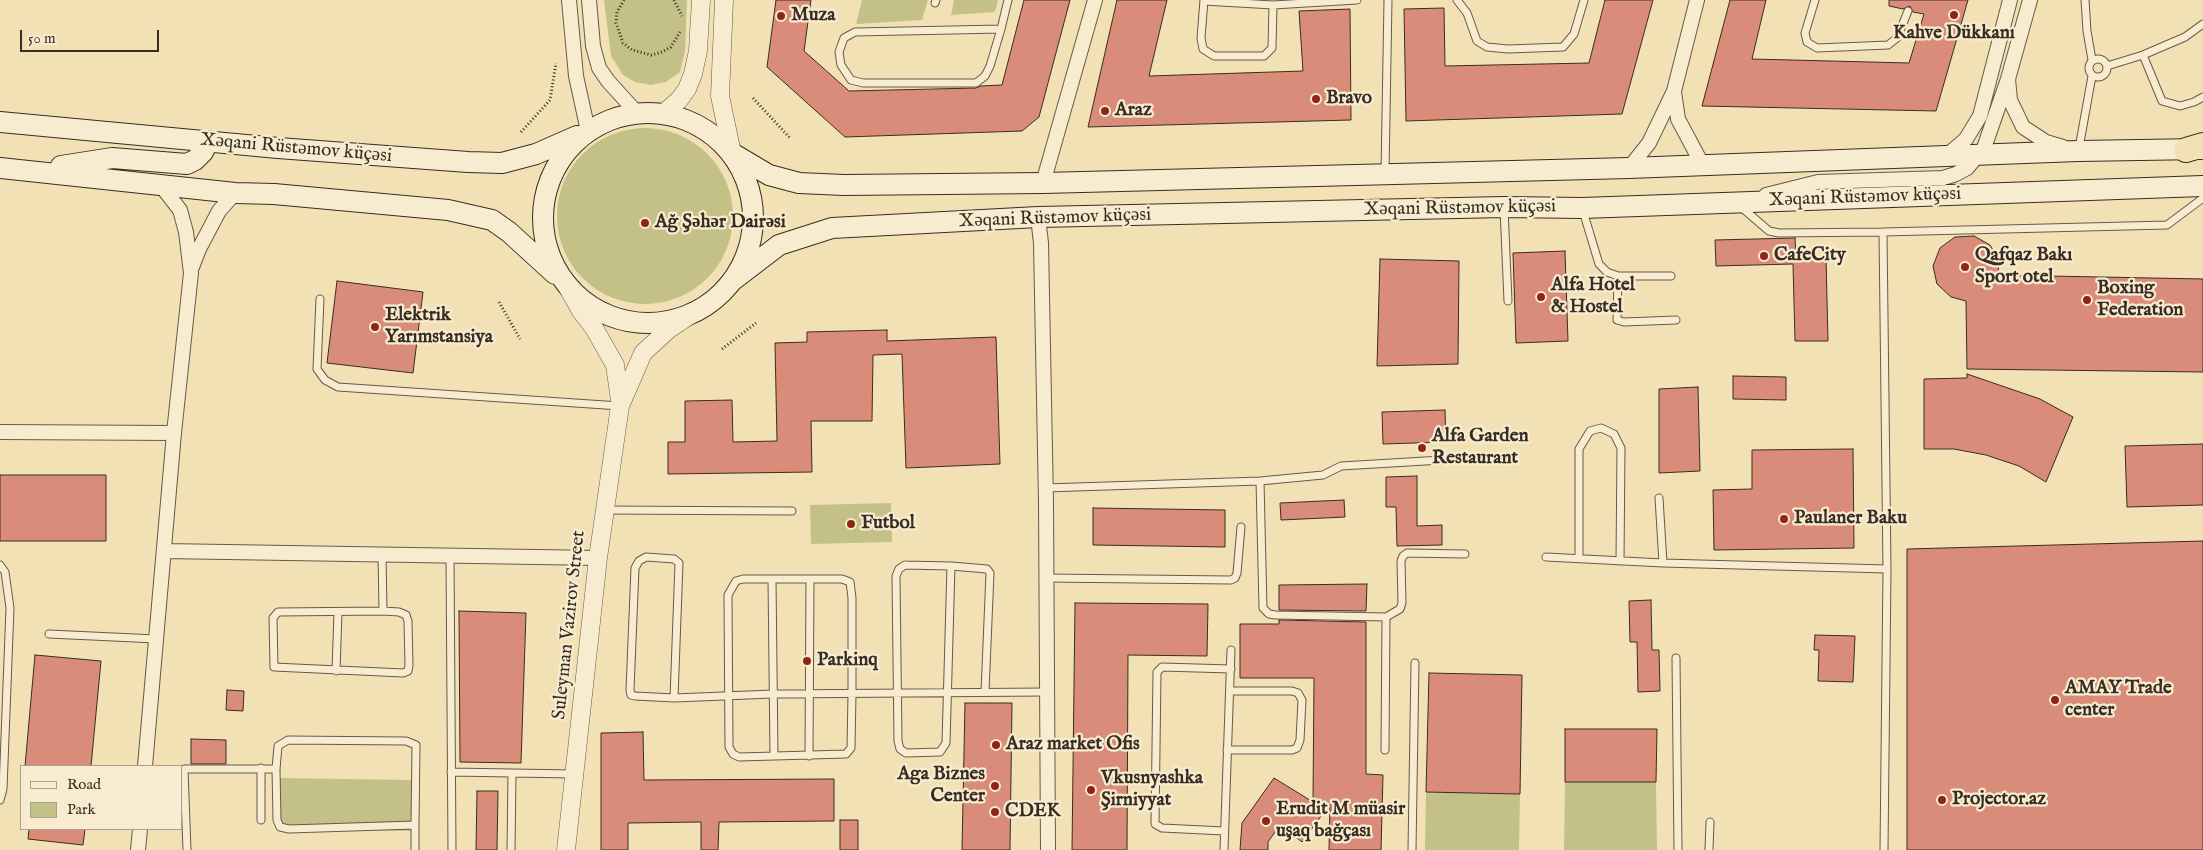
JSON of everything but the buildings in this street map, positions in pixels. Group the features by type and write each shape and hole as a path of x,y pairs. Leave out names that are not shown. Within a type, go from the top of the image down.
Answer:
{"main road":[{"path":"0,168 159,183 235,193 419,207 470,214 492,220 509,232 567,286 590,306 618,319 654,323 690,315 720,295 732,282 748,251 753,217 748,184 732,153 708,131 694,123 664,113 637,113 611,119 588,131 563,156 548,187 544,204 543,222 547,247 557,271 567,286"},
{"name":"Xəqani Rüstəmov küçəsi","path":"0,122 208,142 502,163 536,154 588,131"},
{"path":"29,170 112,158 187,164 203,152 208,142"},
{"name":"Xəqani Rüstəmov küçəsi","path":"732,153 768,175 800,183 1044,183 1703,166 2197,148"},
{"name":"Xəqani Rüstəmov küçəsi","path":"732,282 779,245 832,228 1038,217 1504,207 1582,208 2203,186"}],"street":[{"path":"568,0 576,76 588,131"},
{"path":"589,0 593,46 600,68 608,81 637,113"},
{"path":"664,113 680,100 693,74 698,51 701,0"},
{"path":"724,0 720,96 732,153"},
{"path":"1044,183 1095,0"},
{"path":"1629,168 1649,143 1674,91 1698,0"},
{"path":"1944,157 1966,139 1980,116 2010,0"},
{"path":"1736,202 1818,182 1943,178 1967,168 1978,156 1992,129 2030,0"},
{"path":"2008,79 2010,100 2023,127 2046,142 2078,151"},
{"path":"1674,91 1678,119 1703,166"},
{"path":"145,765 174,433 191,273 186,232 180,210 159,183"},
{"path":"191,273 202,242 219,212 235,193"},
{"path":"1038,217 1041,243 1048,850"},
{"path":"567,286 594,328 615,366 620,406"},
{"path":"620,406 643,353 669,329 690,315"},
{"name":"Suleyman Vazirov Street","path":"566,850 598,558 620,406"},
{"path":"0,432 174,433"},
{"path":"164,551 598,558"},
{"path":"138,850 140,830"}],"lane":[{"path":"1001,29 856,32 844,38 838,52 841,65 851,80 863,82 976,83 985,76 990,66 1001,29 1008,0"},
{"path":"1273,5 1272,48 1264,56 1214,56 1203,50 1201,38 1204,0 1273,5 1357,0"},
{"path":"1385,174 1388,0"},
{"path":"1457,0 1467,13 1477,41 1487,47 1508,49 1563,47 1574,34 1584,0"},
{"path":"1815,0 1805,33 1807,42 1817,48 1888,45 1897,38 1908,11"},
{"path":"2078,151 2092,76 2088,66 2092,60 2087,31 2085,0"},
{"path":"2107,66 2144,55 2185,37 2203,24"},
{"path":"2144,55 2162,101 2180,106 2203,97"},
{"path":"2092,60 2103,60 2107,66"},
{"path":"2092,76 2103,76 2107,66"},
{"path":"1736,202 1769,231 1779,233 2167,225 2203,198"},
{"path":"1504,207 1508,301"},
{"path":"1582,208 1599,264 1607,272 1618,276 1671,276"},
{"path":"1883,232 1887,569 1884,850"},
{"path":"1618,276 1617,320 1624,322 1676,320"},
{"path":"320,299 317,369 325,380 338,387 620,406"},
{"path":"1580,558 1579,449 1590,431 1601,428 1614,434 1621,448 1620,561"},
{"path":"1044,488 1260,481 1323,476 1341,466 1442,460"},
{"path":"1260,481 1263,608 1270,614 1386,616 1400,609 1402,603 1401,561 1403,556 1407,553 1465,554"},
{"path":"1659,498 1663,563"},
{"path":"605,510 792,511"},
{"path":"1046,578 1231,580 1235,578 1237,572 1241,527"},
{"path":"382,554 384,611"},
{"path":"450,556 452,850"},
{"path":"674,698 679,563 674,559 646,557 639,561 635,568 631,695 674,698 773,694 1046,692"},
{"path":"1546,557 1663,563 1887,569"},
{"path":"0,565 5,572 10,608 3,789 0,800"},
{"path":"951,566 946,743 944,749 940,752 906,753 900,749 898,741 896,576 899,569 905,565 951,566 987,569 990,573 985,692"},
{"path":"744,579 772,579 842,579 850,582 852,598 851,748 846,754 839,756 739,757 733,754 729,747 728,595 736,581 744,579"},
{"path":"772,579 774,756"},
{"path":"809,756 810,579"},
{"path":"384,611 399,612 406,615 408,621 408,670 403,673 274,667 273,618 278,612 384,611"},
{"path":"336,671 338,612"},
{"path":"1385,750 1386,616"},
{"path":"49,634 156,639"},
{"path":"1224,850 1231,650"},
{"path":"1676,658 1678,850"},
{"path":"1412,850 1415,663"},
{"path":"1224,831 1162,828 1155,824 1157,672 1162,667 1230,669"},
{"path":"1228,750 1292,750 1297,748 1300,740 1302,700 1298,693 1292,691 1230,691"},
{"path":"415,825 289,829 280,827 277,820 276,768 278,746 288,740 406,741 416,745 415,850"},
{"path":"261,768 261,820"},
{"path":"187,850 182,769 276,768"},
{"path":"451,772 574,774"},
{"path":"511,850 512,773"},
{"path":"1710,822 1710,850"}],"path":[{"path":"624,0 617,12 616,23 623,42 632,50 641,54 662,52 678,38 682,28"},
{"path":"674,0 678,6 682,22"},
{"path":"521,132 550,100 556,63"},
{"path":"753,98 790,138"},
{"path":"499,302 520,339"},
{"path":"722,349 756,323"}],"green space":[{"path":"604,0 687,0 685,51 680,72 666,82 651,85 635,82 623,75 611,56"},
{"path":"862,0 928,0 922,20 856,24"},
{"path":"954,0 998,0 995,12 951,15"},
{"name":"Ağ Şəhər Dairəsi","path":"654,128 687,138 713,160 723,174 729,190 732,199 732,233 723,258 701,284 687,294 662,303 636,304 603,294 577,272 567,258 558,233 557,207 567,174 589,148 603,138 628,129"},
{"name":"Futbol","path":"891,503 892,542 811,544 810,505"},
{"path":"278,778 413,780 412,831 277,829"},
{"path":"1565,782 1656,782 1657,850 1564,850"},
{"path":"1426,792 1520,794 1519,850 1425,850"}],"place":[{"name":"Kahve Dükkanı","path":"1954,15"},
{"name":"Muza","path":"781,16"},
{"name":"Bravo","path":"1316,99"},
{"name":"Araz","path":"1105,111"},
{"name":"Ağ Şəhər Dairəsi","path":"645,223"},
{"name":"CafeCity","path":"1764,256"},
{"name":"Qafqaz Bakı Sport otel","path":"1965,267"},
{"name":"Alfa Hotel & Hostel","path":"1541,297"},
{"name":"Boxing Federation","path":"2087,300"},
{"name":"Elektrik Yarımstansiya","path":"375,327"},
{"name":"Alfa Garden Restaurant","path":"1422,448"},
{"name":"Paulaner Baku","path":"1784,519"},
{"name":"Futbol","path":"851,524"},
{"name":"Parkinq","path":"807,661"},
{"name":"AMAY Trade center","path":"2055,700"},
{"name":"Araz market Ofis","path":"996,745"},
{"name":"Aga Biznes Center","path":"995,786"},
{"name":"Vkusnyashka Şirniyyat","path":"1091,790"},
{"name":"Projector.az","path":"1942,800"},
{"name":"CDEK","path":"995,812"},
{"name":"Erudit M müasir uşaq bağçası","path":"1266,821"}]}
